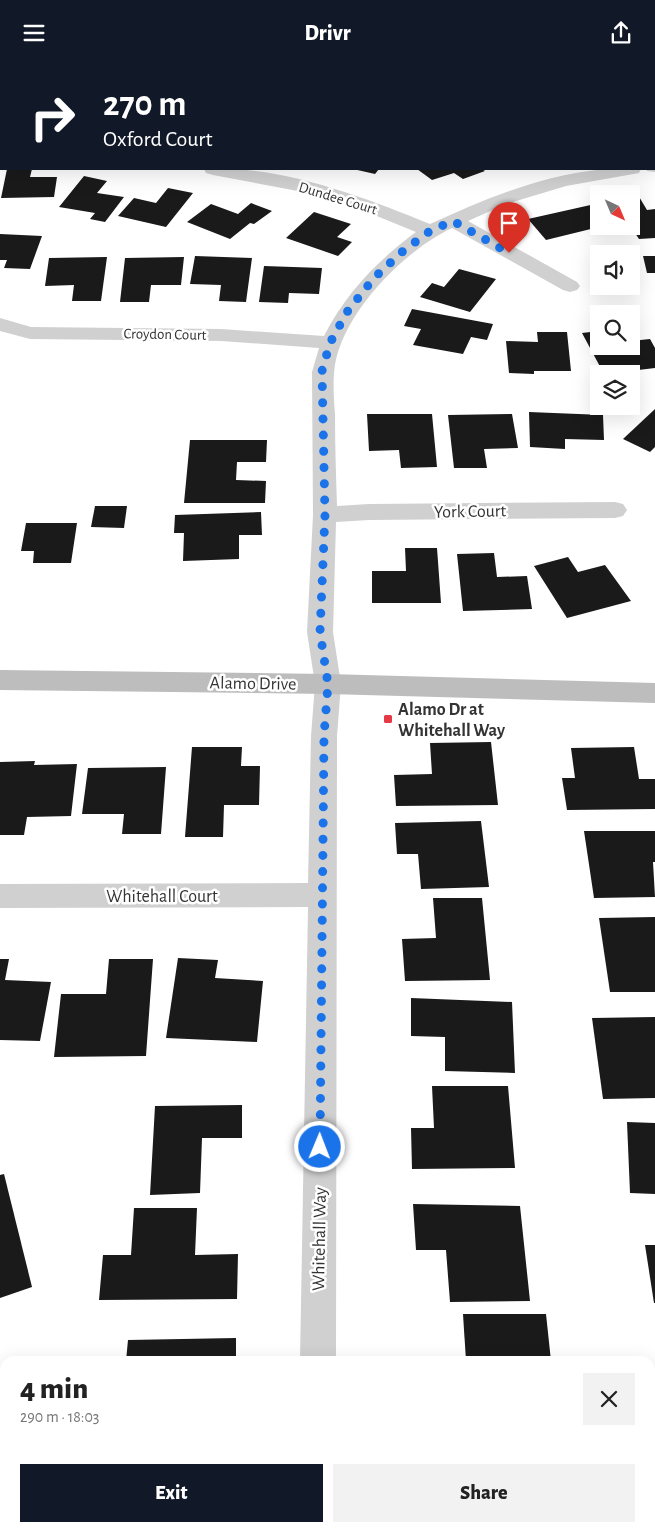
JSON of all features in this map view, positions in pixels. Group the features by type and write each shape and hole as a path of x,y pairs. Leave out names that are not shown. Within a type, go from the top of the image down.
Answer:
{"main road":[{"name":"Alamo Drive","path":"0,680 328,684 655,693"}],"street":[{"name":"Dundee Court","path":"218,170 306,187 368,206 430,231"},
{"name":"Whitehall Way","path":"318,1356 324,736 328,684 320,632 325,515 322,371 330,343 347,312 374,278 402,252 430,231 499,200 563,181 626,170"},
{"path":"453,221 570,287"},
{"name":"Croydon Court","path":"0,324 30,333 222,335 330,343"},
{"name":"York Court","path":"325,515 369,512 615,510"},
{"name":"Whitehall Court","path":"0,896 274,896 323,894"}],"building":[{"path":"7,170 32,170 30,177 57,177 54,197 1,198"},
{"path":"357,170 378,170 375,174"},
{"path":"418,170 485,171 463,179 454,173 432,180"},
{"path":"84,176 107,181 97,193 124,197 105,222 90,219 95,213 59,207"},
{"path":"168,188 193,193 166,227 118,216 134,198 156,203"},
{"path":"640,198 647,210 655,209 655,238 639,239 636,235 640,235"},
{"path":"251,203 272,211 254,224 250,223 230,239 187,222 211,204 238,214"},
{"path":"590,205 590,229 546,240 528,219"},
{"path":"314,212 351,224 337,237 352,242 338,256 286,238"},
{"path":"0,234 42,236 30,269 4,268 7,260 0,260"},
{"path":"195,256 252,258 246,302 219,301 221,285 190,284"},
{"path":"643,256 655,256 655,273 647,273"},
{"path":"107,257 101,301 72,301 74,285 45,286 49,258"},
{"path":"184,257 181,285 151,285 149,302 120,302 125,258"},
{"path":"264,266 322,268 319,294 289,293 288,303 259,302"},
{"path":"459,269 496,279 470,312 420,297 432,283 444,287"},
{"path":"412,309 493,324 487,340 471,337 463,354 413,345 421,329 404,326"},
{"path":"537,332 567,332 571,371 534,371 534,374 509,373 506,341 538,342"},
{"path":"590,332 590,348 582,333"},
{"path":"650,339 655,348 655,368 640,370 640,365 599,365 594,355 640,355 640,340"},
{"path":"655,409 655,447 650,452 623,439"},
{"path":"529,412 603,415 604,440 565,439 565,449 530,447"},
{"path":"367,414 432,414 437,467 401,468 399,450 369,451"},
{"path":"512,414 518,448 484,449 487,468 454,468 448,415"},
{"path":"190,440 267,440 266,462 237,462 236,480 266,481 265,503 184,503"},
{"path":"95,506 127,506 124,528 91,527"},
{"path":"261,512 262,535 239,535 239,559 183,561 184,533 174,533 175,515"},
{"path":"26,523 77,523 71,563 33,563 34,551 21,551"},
{"path":"405,548 437,548 441,603 372,603 372,571 406,571"},
{"path":"494,553 497,577 527,576 532,609 463,611 457,554"},
{"path":"568,557 578,572 605,565 631,601 567,618 534,566"},
{"path":"491,742 498,805 396,806 394,775 432,774 430,743"},
{"path":"192,747 242,747 241,766 260,766 259,805 224,805 223,837 185,837"},
{"path":"634,747 639,779 655,779 655,809 567,810 562,778 575,778 571,748"},
{"path":"35,761 34,765 77,764 71,816 27,817 24,835 0,835 0,762"},
{"path":"166,767 161,834 122,834 124,814 82,814 88,768"},
{"path":"481,821 489,887 421,889 418,854 397,854 395,823"},
{"path":"584,831 655,831 655,862 653,862 655,897 594,898"},
{"path":"433,898 482,898 490,980 405,981 402,939 436,938"},
{"path":"655,917 655,992 610,992 599,918"},
{"path":"178,958 218,960 215,978 263,981 257,1042 166,1038"},
{"path":"0,959 9,959 5,980 51,982 40,1041 0,1040"},
{"path":"109,959 153,959 146,1056 54,1057 61,994 106,994"},
{"path":"411,998 512,1002 515,1073 445,1071 445,1037 411,1036"},
{"path":"655,1017 655,1098 603,1099 592,1018"},
{"path":"432,1086 508,1086 515,1168 412,1169 411,1128 434,1128"},
{"path":"242,1105 242,1138 202,1138 200,1193 150,1195 155,1106"},
{"path":"627,1122 655,1123 655,1194 630,1193"},
{"path":"4,1174 32,1287 0,1298 0,1175"},
{"path":"413,1204 520,1206 530,1301 450,1302 446,1250 416,1250"},
{"path":"134,1208 197,1208 195,1255 238,1254 237,1299 99,1300 103,1255 131,1255"},
{"path":"645,1245 655,1245 655,1303 654,1303"},
{"path":"463,1314 546,1314 550,1356 466,1356"},
{"path":"236,1338 236,1356 126,1356 128,1340"}],"place":[{"name":"Alamo Dr at Whitehall Way","path":"388,719"}],"route":[{"path":"320,1147 324,736 328,684 320,632 325,515 322,371 330,343 347,312 374,278 402,252 430,231 453,221 509,253"}]}
